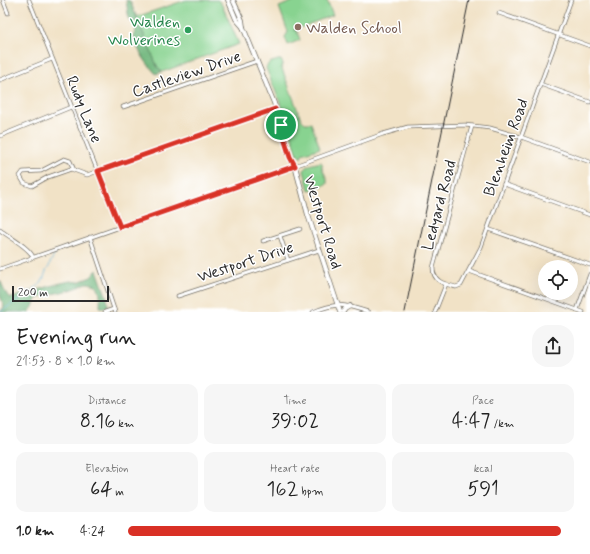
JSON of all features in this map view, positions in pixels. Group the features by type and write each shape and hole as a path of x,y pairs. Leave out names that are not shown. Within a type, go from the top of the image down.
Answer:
{"main road":[{"name":"Westport Road","path":"228,0 236,19 243,28 275,109 290,157 295,166 301,192 319,250 338,305 342,312"},
{"name":"Westport Road","path":"233,0 242,20 243,28"},
{"path":"342,312 350,306"}],"street":[{"path":"3,0 8,12"},
{"name":"Rudy Lane","path":"29,0 120,227"},
{"name":"Blenheim Road","path":"446,284 456,287 459,286 478,256 571,0"},
{"path":"499,13 590,46"},
{"path":"0,80 52,59"},
{"name":"Castleview Drive","path":"123,107 257,61"},
{"path":"540,84 590,102"},
{"path":"0,136 71,107"},
{"path":"74,170 70,161 64,159 41,171 23,172 20,176 24,183 32,186 48,177 74,170 87,175 275,109"},
{"path":"0,269 383,134 416,126 472,126 490,128 521,137 590,162"},
{"name":"Ledyard Road","path":"446,284 439,282 435,277 433,268 472,126"},
{"path":"504,184 590,215"},
{"path":"263,241 300,229"},
{"path":"488,229 590,265"},
{"path":"0,230 25,248 33,257"},
{"path":"280,236 288,260"},
{"path":"90,237 115,311 105,312"},
{"name":"Westport Drive","path":"178,296 319,250"},
{"path":"469,271 583,312"},
{"path":"577,310 590,274"},
{"path":"435,312 446,284"},
{"path":"313,312 338,305 350,306 368,312"}],"green space":[{"path":"126,0 130,1 157,66 162,72 156,74 146,61 133,38 137,25 129,20"},
{"name":"Walden Wolverines","path":"186,0 218,0 222,5 239,44 162,72 157,66 136,17"},
{"path":"296,0 327,0 333,15 294,30 297,31 300,40 288,45 285,37 288,32 279,7"},
{"path":"281,60 283,64 281,66 301,119 305,123 311,123 320,148 302,154 301,158 298,155 284,112 266,68 269,63"},
{"path":"321,162 323,165 321,166 327,179 327,184 309,190 304,171 306,167"},
{"path":"97,270 107,298 108,306 105,308 100,307 100,294 96,286 87,283 71,290 46,295 36,299 29,312 0,312 4,307 0,295 0,280 7,295 11,298 57,284 70,281 78,282 91,277"}],"waterway":[{"path":"0,312 40,285 56,252"}],"railway":[{"path":"405,312 469,0"}],"place":[{"name":"Walden School","path":"298,27"},
{"name":"Walden Wolverines","path":"188,30"}],"route":[{"path":"275,109 281,125 290,157 295,166 120,227 98,171 275,109"}]}
